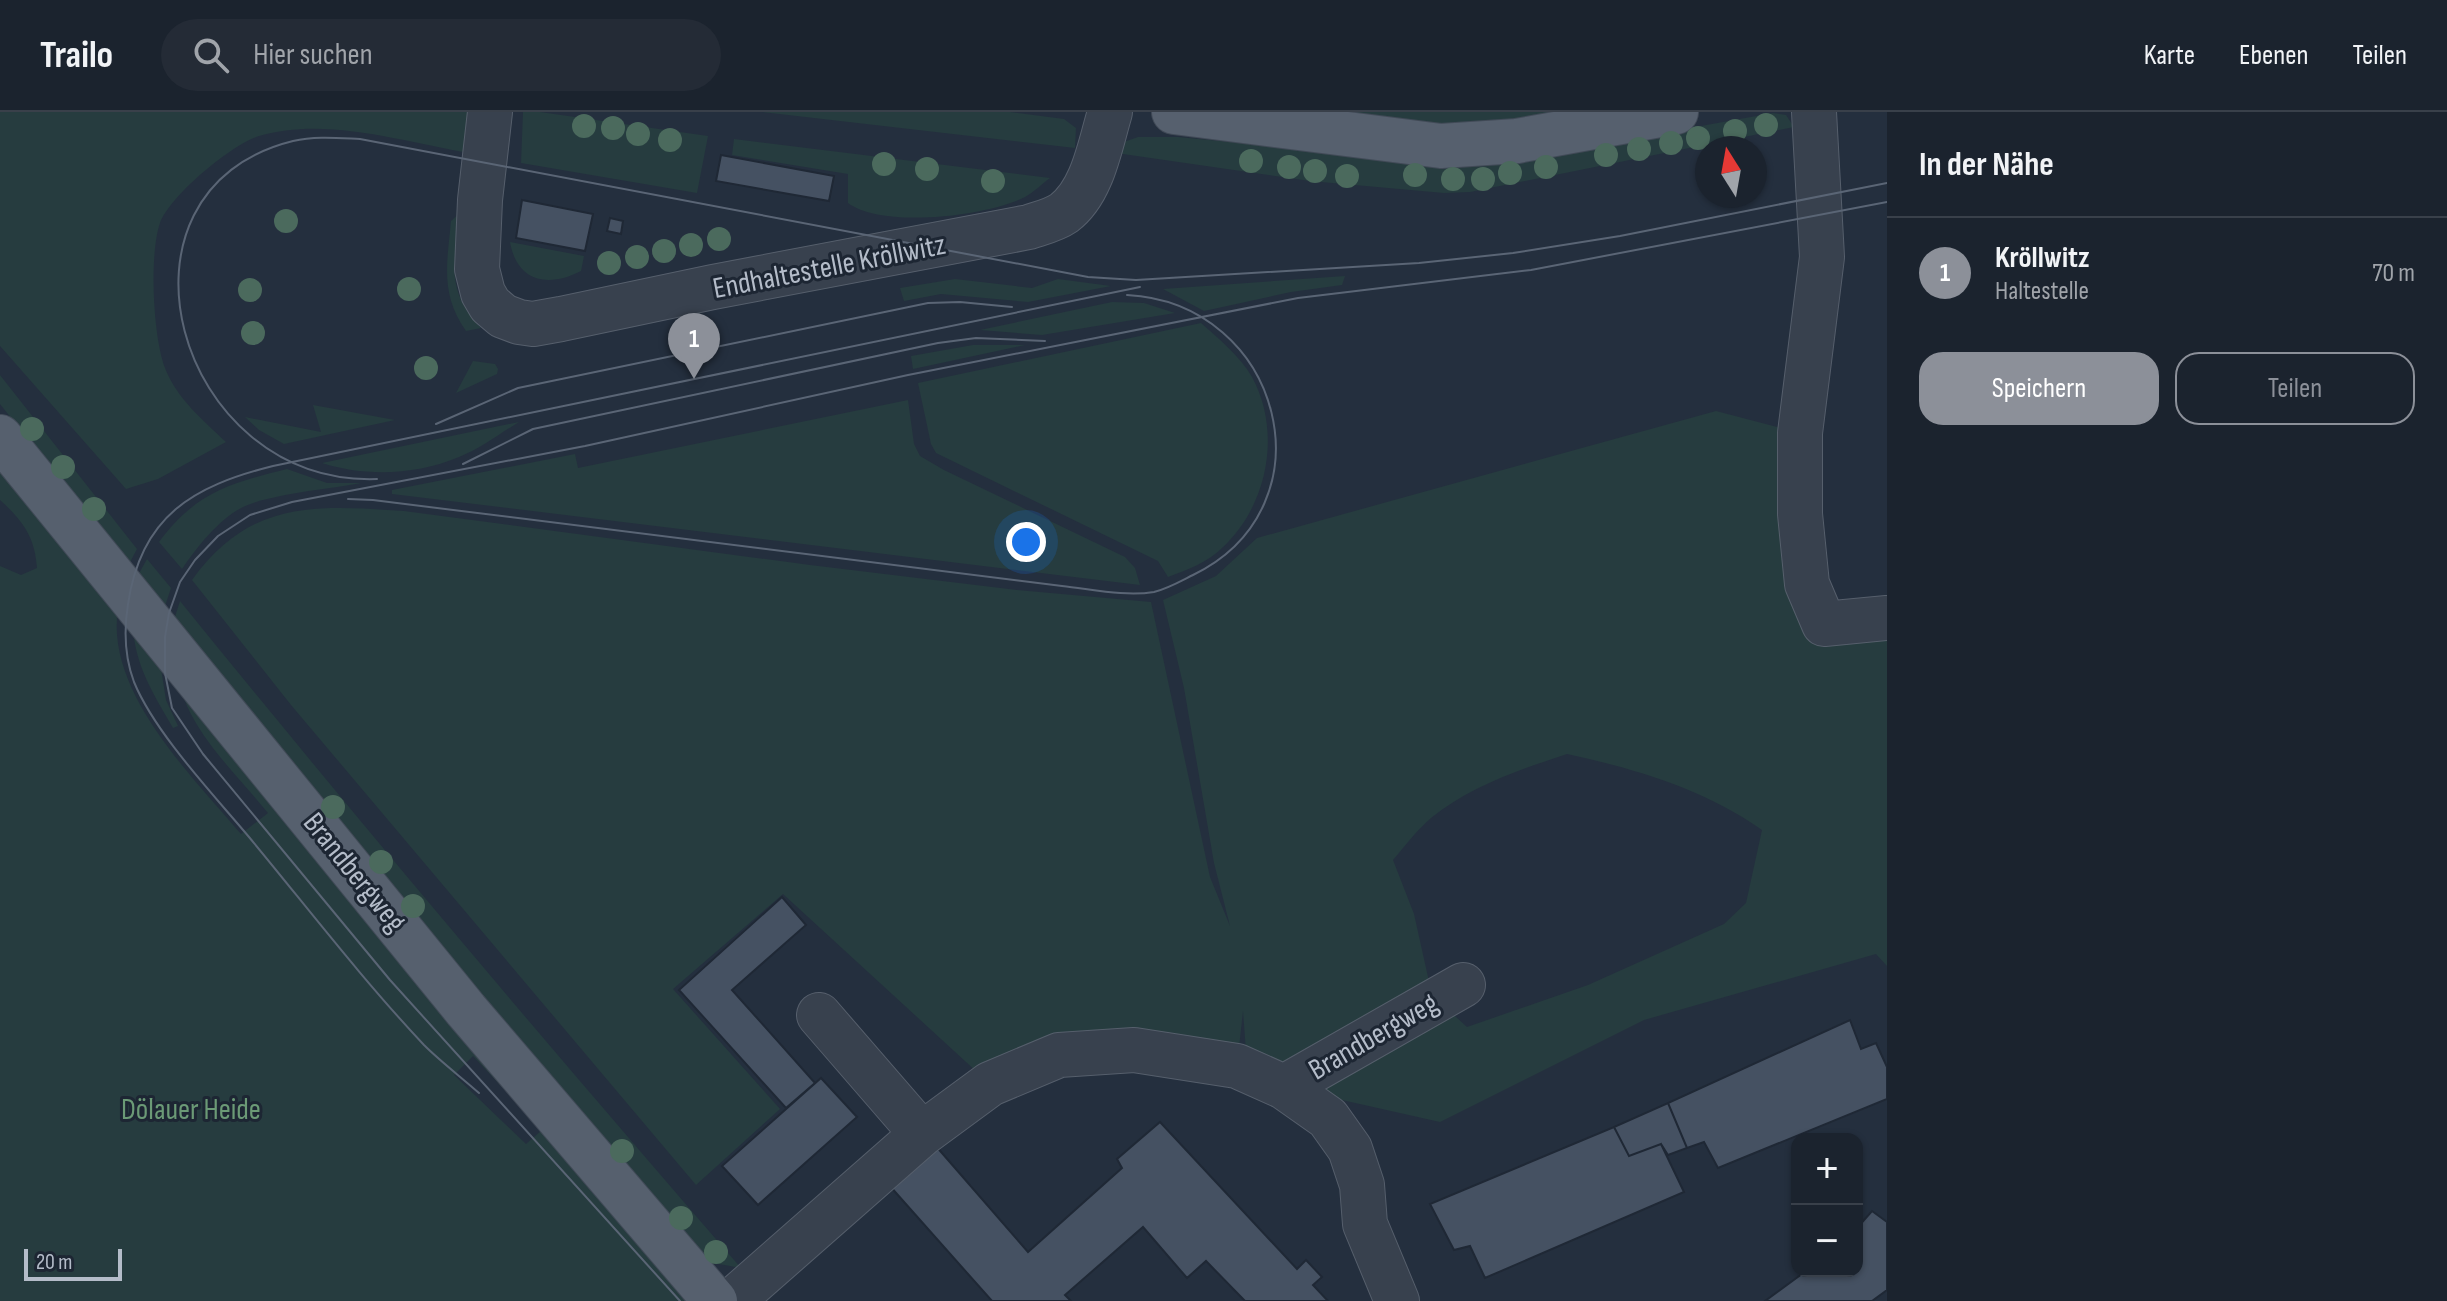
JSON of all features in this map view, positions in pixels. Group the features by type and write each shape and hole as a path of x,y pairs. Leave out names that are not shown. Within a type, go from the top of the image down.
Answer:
{"main road":[{"path":"1174,112 1441,146 1517,141 1676,112"},
{"name":"Brandbergweg","path":"0,437 466,1010 715,1301"}],"lane":[{"name":"Endhaltestelle Kröllwitz","path":"490,112 480,200 479,282 490,305 503,316 533,324 1029,227 1054,219 1076,200 1088,180 1110,112"},
{"path":"1814,112 1822,257 1800,433 1800,514 1807,584 1824,624 1887,618"},
{"name":"Brandbergweg","path":"1284,1087 1463,985"},
{"path":"819,1015 922,1134"},
{"name":"Brandbergweg","path":"732,1301 922,1134 990,1084 1059,1055 1134,1050 1237,1066 1284,1087 1328,1118 1350,1149 1362,1185 1365,1224 1397,1301"}],"green space":[{"path":"0,112 475,112 470,153 364,133 311,129 285,131 259,136 233,149 203,172 176,199 160,223 154,255 154,296 161,354 170,379 184,399 226,442 158,479 126,489 0,346"},
{"path":"523,112 708,136 697,193 521,163"},
{"path":"762,112 1010,112 1064,119 1076,128 1075,148"},
{"path":"1174,112 1676,112 1517,141"},
{"path":"1773,113 1786,115 1794,127 1749,136 1695,136 1695,147 1470,192 1444,193 1310,181 1116,153 1121,143 1138,137 1178,137 1416,160 1529,157"},
{"path":"734,139 1050,178 1025,197 986,210 935,217 885,216 848,203 848,174 732,155"},
{"path":"462,211 455,259 456,286 469,313 481,328 466,331 452,304 447,278 451,221"},
{"path":"510,242 584,256 581,271 557,279 536,278 519,266"},
{"path":"1345,276 1342,285 1291,292 1204,311 1163,289"},
{"path":"955,279 1032,288 1058,279 1111,286 1028,302 941,294 904,301 900,288"},
{"path":"1112,302 1144,303 1175,313 1042,335 980,330"},
{"path":"1201,323 1235,355 1252,377 1261,398 1268,444 1260,490 1238,531 1222,548 1190,568 1168,577 1158,561 936,453 931,444 918,383"},
{"path":"973,345 1025,345 913,369 911,356"},
{"path":"473,361 495,364 497,374 456,393"},
{"path":"0,375 137,549 128,566 0,404"},
{"path":"908,400 914,444 920,456 1125,557 1135,568 1140,585 392,494 392,490 575,454 578,468"},
{"path":"313,405 395,420 284,444 259,430 245,417 321,432"},
{"path":"1716,411 1800,433 1824,624 1887,618 1887,966 1876,954 1644,1020 1440,1122 1284,1087 1247,1065 1243,1011 1237,1066 1134,1050 990,1084 783,894 673,989 780,1109 696,1185 291,705 192,580 214,554 261,521 286,513 341,508 404,511 810,565 1017,590 1151,602 1210,877 1230,926 1214,863 1184,688 1163,600 1216,576 1257,538","holes":["1567,754 1669,782 1717,803 1762,830 1746,903 1724,924 1588,985 1467,1027 1432,995 1414,914 1393,860 1431,818 1479,788"]},
{"path":"519,422 467,454 426,468 373,472 322,463"},
{"name":"Dölauer Heide","path":"0,466 118,609 118,640 125,670 138,701 177,759 241,834 268,813 204,736 185,702 180,685 518,1104 473,1056 454,1075 526,1144 542,1130 695,1301 0,1301 0,566 21,575 37,568 34,547 26,530 0,500"},
{"path":"287,469 327,483 361,483 284,495 243,507 217,526 182,569 159,542 186,512 215,492"},
{"path":"147,559 171,588 164,609 137,577"},
{"path":"180,601 458,937 741,1268 708,1262 659,1212 173,623"},
{"path":"133,627 160,662 166,700 178,726 173,728 147,680 137,655"}],"building":[{"path":"721,155 834,176 829,201 716,181"},
{"path":"522,200 593,214 585,251 516,238"},
{"path":"610,218 623,221 621,234 607,231"},
{"path":"782,897 806,925 732,990 815,1083 786,1108 679,990"},
{"path":"1850,1020 1861,1049 1876,1043 1887,1067 1887,1099 1804,1133 1791,1133 1791,1138 1718,1168 1704,1142 1687,1148 1668,1103"},
{"path":"821,1078 857,1117 758,1205 722,1166"},
{"path":"1668,1103 1687,1148 1668,1155 1661,1144 1629,1156 1614,1127"},
{"path":"1160,1122 1297,1269 1306,1260 1322,1277 1313,1285 1328,1301 1245,1301 1206,1261 1187,1278 1143,1227 1065,1295 1071,1301 992,1301 889,1185 935,1145 1028,1252 1122,1168 1117,1159"},
{"path":"1614,1127 1629,1156 1661,1144 1684,1192 1485,1278 1470,1246 1454,1250 1430,1204"},
{"path":"1872,1211 1887,1222 1887,1290 1872,1301 1765,1301 1798,1277 1863,1277 1863,1221"}],"tram line":[{"path":"377,479 307,468 251,436 209,388 185,331 179,271 194,215 231,170 293,141 360,139 1088,277 1136,280 1419,263 1513,253 1620,236 1887,183"},
{"path":"680,1301 390,980 203,754 172,708 165,673 169,613 180,582 195,560 218,536 250,515 292,502 585,446 908,375 1298,298 1531,270 1887,202"},
{"path":"479,1093 424,1045 379,994 186,762 143,702 129,663 127,614 135,574 145,548 158,527 195,495 244,474 273,466 1140,287"},
{"path":"348,499 1108,592 1154,592 1193,575 1237,543 1264,503 1275,458 1271,412 1253,369 1223,332 1180,306 1127,295"},
{"path":"436,424 518,388 928,303 960,302 1012,307"},
{"path":"463,464 533,429 938,343 976,338 1045,341"}],"place":[{"name":"Kröllwitz","path":"694,379"}]}
